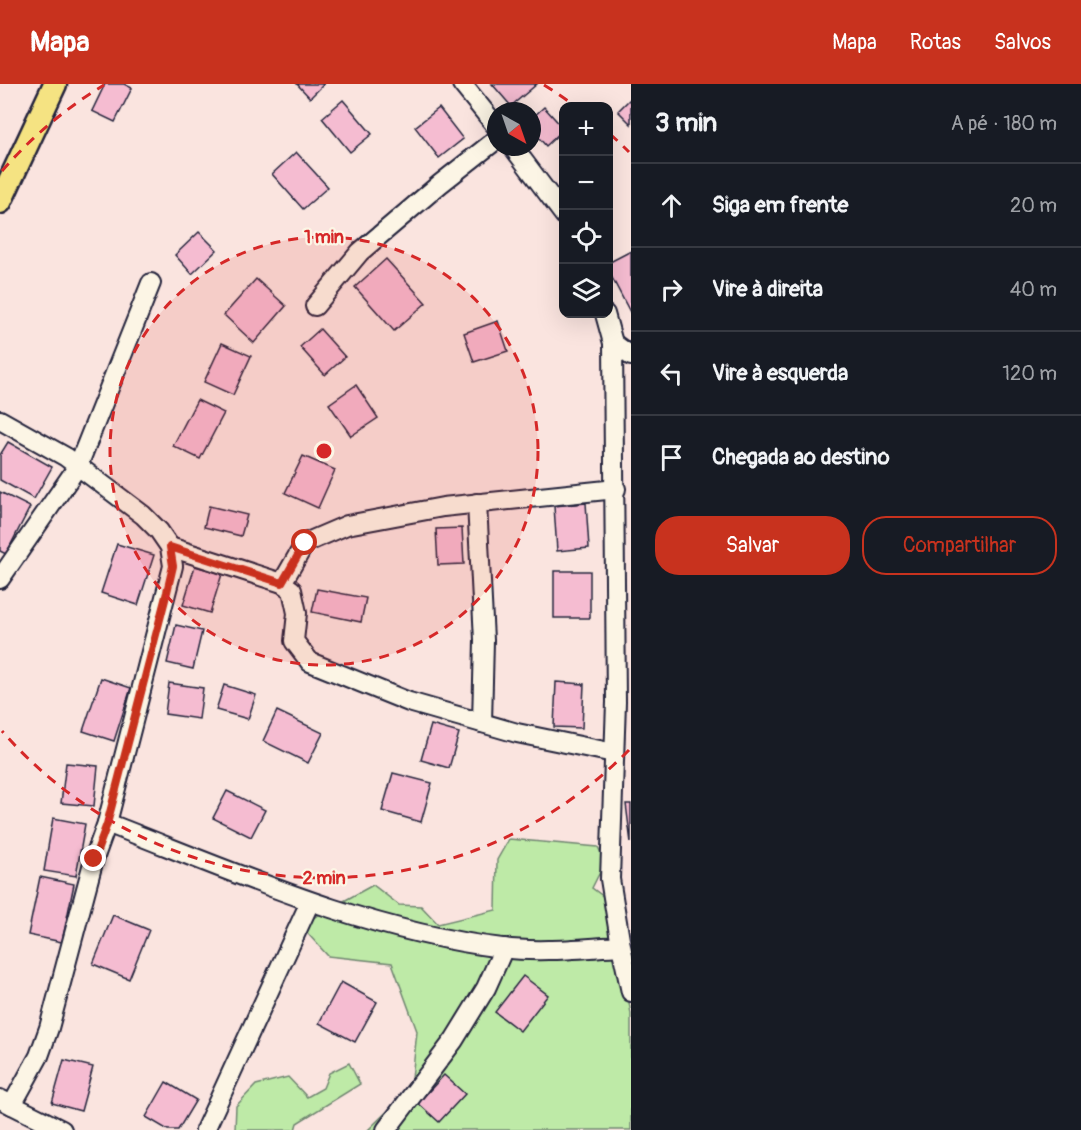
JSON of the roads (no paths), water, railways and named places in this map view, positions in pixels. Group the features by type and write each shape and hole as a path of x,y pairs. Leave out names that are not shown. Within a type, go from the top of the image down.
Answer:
{"main road":[{"path":"0,202 6,172 55,84"}],"street":[{"path":"462,84 487,115"},
{"path":"315,306 360,252 487,147"},
{"path":"520,156 560,210"},
{"path":"0,579 78,466 151,283"},
{"path":"606,318 614,343 614,753 622,782 610,879 631,992"},
{"path":"614,343 631,356"},
{"path":"0,420 78,466 143,515 159,531 170,547 173,566 107,824 94,859 49,1028 39,1056 6,1102 62,1130"},
{"path":"282,583 305,543 347,525 443,507 615,489"},
{"path":"477,503 484,640 482,723"},
{"path":"170,547 282,583 292,590 297,613 294,641 310,662 409,702 517,733 614,753"},
{"path":"107,824 310,902 432,937 504,948 564,949 621,946"},
{"path":"205,1130 310,902"},
{"path":"386,1130 464,1024 486,988 504,948"}]}
